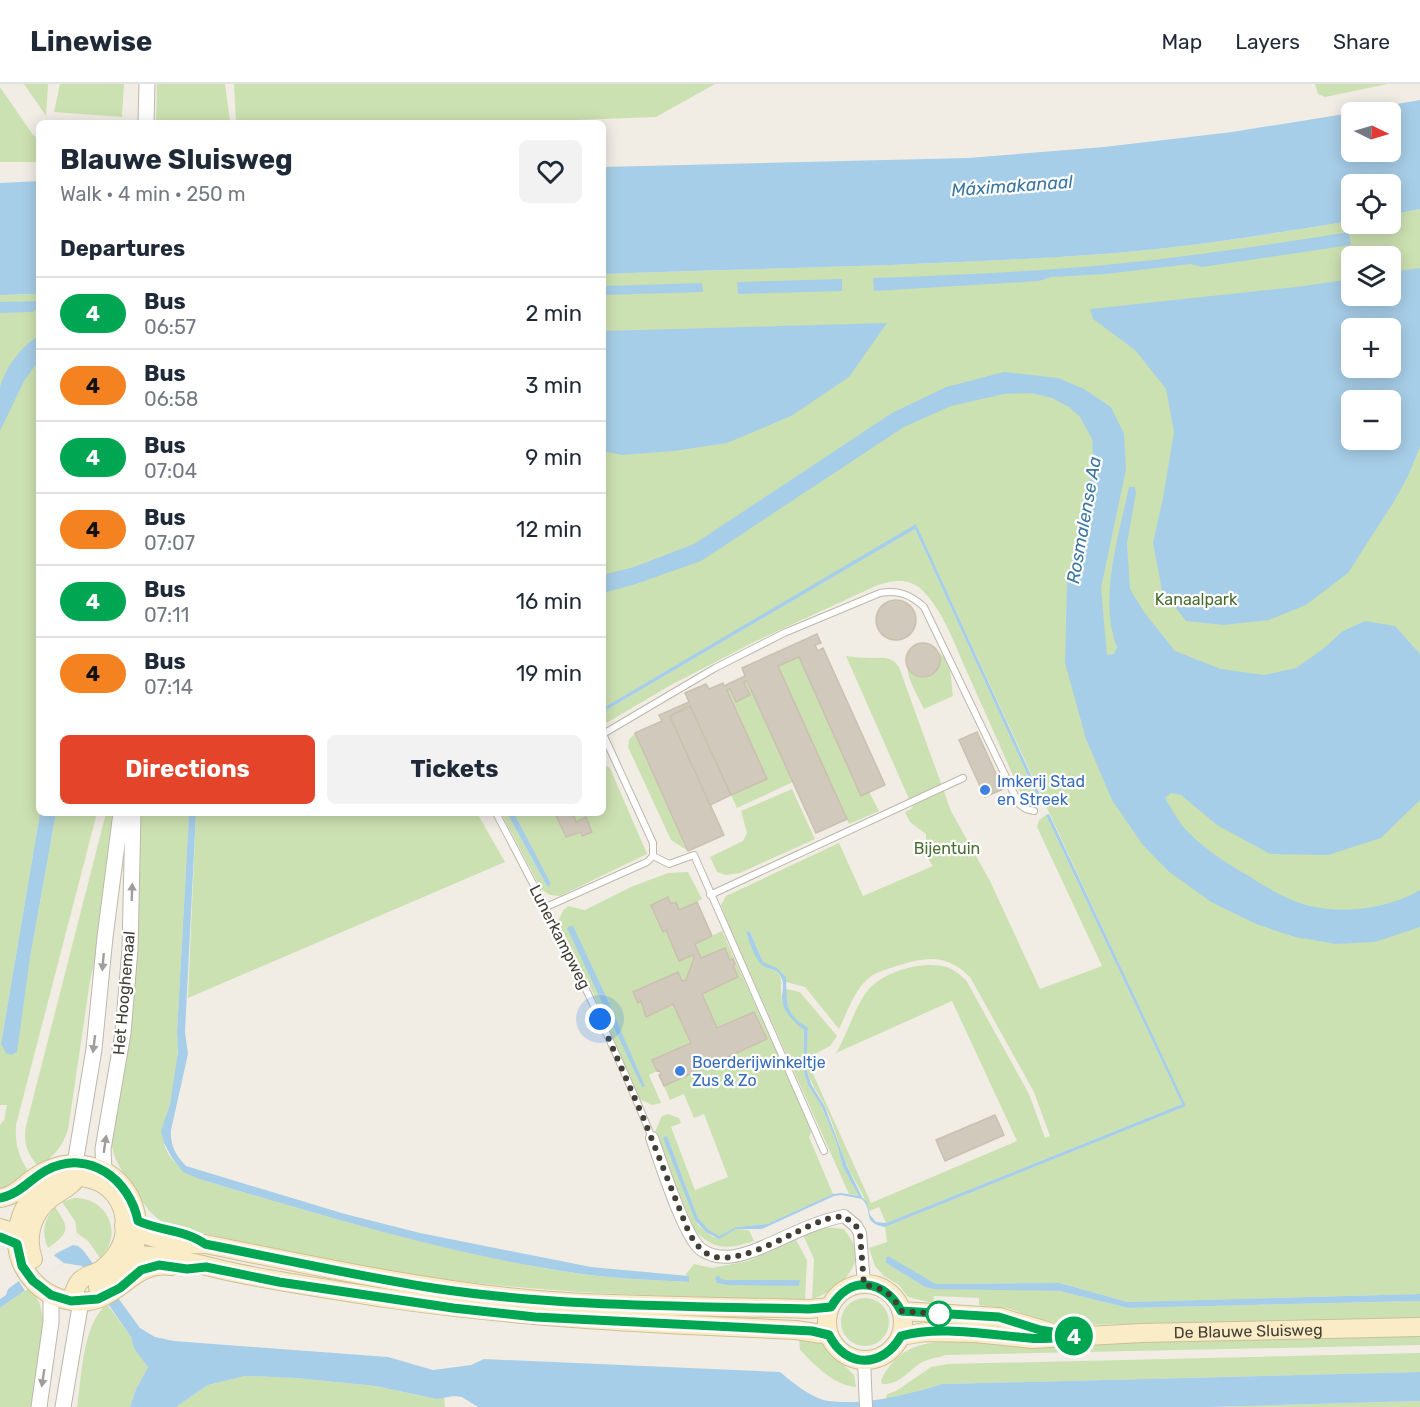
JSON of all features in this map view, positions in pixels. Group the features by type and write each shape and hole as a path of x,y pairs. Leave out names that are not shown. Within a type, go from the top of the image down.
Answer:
{"main road":[{"path":"0,1209 66,1174 104,1171 120,1183 129,1194 136,1263"},
{"path":"66,1174 98,1182 114,1194 133,1226 192,1245 205,1244 433,1288 536,1300 615,1304 808,1309 831,1307"},
{"path":"23,1198 16,1242 26,1272 41,1280 86,1293"},
{"path":"118,1273 121,1245 133,1226"},
{"path":"41,1280 51,1295 86,1293 149,1255 189,1260 206,1267 279,1282 465,1309 547,1317 796,1330 829,1335"},
{"path":"86,1293 101,1270 118,1273"},
{"path":"864,1285 876,1286 896,1300 903,1324 901,1336 895,1346 876,1359 864,1360 855,1359 839,1350 829,1335 827,1326 831,1307 841,1293 864,1285"},
{"name":"De Blauwe Sluisweg","path":"901,1311 999,1317 1040,1330 1076,1336"},
{"name":"De Blauwe Sluisweg","path":"901,1336 925,1332 975,1333 1032,1339 1420,1327"}],"street":[{"path":"146,120 147,84"},
{"name":"Het Hooghemaal","path":"66,1174 91,1120 86,1099 122,816"},
{"name":"Het Hooghemaal","path":"104,1171 103,1149 123,1033 130,950 133,816"},
{"name":"Lunerkampweg","path":"652,1138 689,1233 700,1249 716,1257 734,1257 756,1250 822,1220 844,1216 856,1226 860,1233 864,1285"},
{"path":"63,1407 69,1366 63,1347 86,1293"},
{"path":"39,1407 51,1322 51,1295"},
{"path":"864,1360 866,1401"}],"lane":[{"path":"606,732 715,668 784,633 880,593 892,591 904,593 915,598 924,607 1019,804 1034,811"},
{"path":"546,908 647,862 653,856 653,843 606,741"},
{"path":"710,895 963,778"},
{"name":"Lunerkampweg","path":"498,816 591,999 652,1138"},
{"path":"653,856 669,864 694,855 824,1151"}],"green space":[{"path":"24,84 48,84 46,116"},
{"path":"60,84 124,84 122,117 54,112"},
{"path":"157,84 225,84 230,120 156,120"},
{"path":"234,84 715,84 656,117 577,120 236,120"},
{"path":"1315,84 1388,84 1325,97 1318,94"},
{"path":"0,87 36,137 36,162 0,162"},
{"name":"Kanaalpark","path":"1420,209 1420,1294 1128,1302 1060,1283 936,1284 888,1257 886,1263 925,1287 1059,1291 1128,1308 1420,1301 1420,1318 1075,1325 1050,1323 1010,1309 979,1305 979,1298 934,1296 933,1303 908,1297 899,1285 884,1276 875,1266 869,1248 887,1242 885,1227 1185,1106 916,525 606,706 606,274 1041,258 1134,251 1258,236 1341,223 1341,234 1401,234 1401,213"},
{"path":"36,294 36,816 39,816 1,1044 30,958 55,816 96,816 16,1125 18,1150 29,1172 21,1180 0,1190 0,1125 4,1120 7,1105 0,1105 0,295"},
{"path":"915,529 1039,800 1029,804 1024,801 943,618 921,589 911,583 895,581 878,585 754,642 671,685 606,723 606,710"},
{"path":"919,646 930,648 943,656 950,669 953,696 924,709 907,667 912,652"},
{"name":"Bijentuin","path":"846,656 887,658 899,667 951,811 990,881 1040,989 1102,966 1037,827 1039,820 1046,815 1182,1104 886,1223 879,1207 869,1211 851,1174 828,1114 810,1079 806,1068 809,1065 871,1203 1017,1141 952,1001 836,1053 863,996 884,977 916,966 937,965 950,968 966,980 1029,1094 1045,1138 1050,1136 1034,1092 970,977 961,969 944,961 926,959 896,966 876,974 860,988 839,1029 805,987 786,982 781,972 763,962 750,932 746,931 765,967 780,975 785,1009 804,1029 803,1069 808,1085 822,1107 836,1141 843,1167 860,1196 849,1194 728,924 721,905 726,896 839,843 863,896 933,866 925,854 926,834 910,822 905,812 913,808"},
{"path":"799,657 879,811 849,824 778,666"},
{"path":"747,681 793,782 737,808 731,795 727,690 730,689 736,701 749,695 744,682"},
{"path":"635,733 688,851 671,840 628,747 629,740"},
{"path":"606,766 610,768 647,854 560,896 550,895 541,889 503,816 509,816 547,886 550,884 516,816 606,816"},
{"path":"792,789 815,839 740,873 726,875 717,872 710,857 743,841 747,833 741,811"},
{"path":"105,816 117,816 101,935 90,981 68,1130 57,1151 38,1166 27,1148 26,1126"},
{"path":"138,816 189,816 177,1060 164,1135 166,1150 173,1161 188,1173 199,1179 392,1234 490,1257 588,1275 688,1282 689,1276 685,1275 694,1264 712,1268 748,1261 796,1240 807,1260 805,1300 618,1294 542,1289 420,1276 169,1226 146,1207 120,1168 114,1156 111,1140"},
{"path":"196,816 479,816 505,862 188,998"},
{"path":"688,872 702,899 679,910 676,902 663,931 666,930 679,960 693,955 686,980 682,981 678,972 633,992 641,1001 646,1017 673,1004 691,1043 652,1060 657,1071 649,1075 661,1103 652,1105 639,1099 595,997 558,921 568,906 585,910 631,887 668,873"},
{"path":"722,931 812,1130 809,1137 833,1194 767,1224 736,1227 719,1236 708,1229 698,1218 667,1136 698,1225 713,1237 719,1238 736,1229 749,1230 754,1241 730,1247 709,1242 695,1231 654,1134 662,1116 668,1114 679,1118 681,1123 671,1127 695,1190 728,1177 704,1114 694,1118 684,1094 670,1100 664,1086 767,1039 754,1012 717,1028 702,994 738,977 733,959 730,960 725,948 701,958 695,944"},
{"path":"786,989 800,992 837,1036 830,1046 806,1059 808,1028 795,1019 790,1012"},
{"path":"74,1198 86,1199 96,1204 109,1219 111,1238 100,1258 88,1241 77,1233 75,1221 62,1202"},
{"path":"55,1207 63,1220 65,1230 64,1234 48,1248 45,1226 48,1216"},
{"path":"823,1227 844,1229 853,1243 856,1254 854,1263 844,1279 828,1292 812,1299 814,1259 803,1235"},
{"path":"30,1287 40,1304 43,1319 32,1407 0,1407 0,1308"},
{"path":"865,1298 882,1305 889,1322 882,1339 865,1346 848,1339 841,1322 848,1305"},
{"path":"107,1304 131,1337 148,1367 136,1389 130,1407 77,1407 88,1338 92,1325"},
{"path":"1420,1334 1420,1345 946,1355 922,1362 893,1383 882,1384 881,1380 891,1364 903,1353 917,1346 931,1343 998,1344"},
{"path":"799,1339 822,1344 854,1375 856,1387 832,1379 800,1350"},
{"path":"1420,1353 1420,1372 942,1384 885,1402 887,1394 896,1391 931,1367 948,1364"},
{"path":"245,1376 296,1378 375,1386 437,1399 444,1397 445,1407 176,1407 208,1385"},
{"path":"1420,1401 1420,1407 1210,1407"}],"water":[{"name":"Máximakanaal","path":"1420,100 1420,209 1401,213 1401,174 1341,174 1341,223 1227,240 1103,254 978,261 606,274 606,167 968,158 1104,147 1232,132 1341,115 1341,162 1401,162 1401,103"},
{"path":"36,181 36,294 0,295 0,183"},
{"path":"1341,233 1349,234 1351,245 1202,267 1191,264 1106,274 1051,277 1039,281 874,291 873,278 1105,265"},
{"path":"1420,268 1420,447 1395,500 1348,573 1306,605 1269,620 1223,625 1186,621 1162,590 1153,543 1174,432 1166,389 1135,350 1093,319 1090,309 1341,280 1341,306 1401,306 1401,271"},
{"path":"842,279 842,291 738,294 737,282"},
{"path":"702,283 703,292 606,295 606,286"},
{"path":"36,301 36,310 32,312 0,313 0,302"},
{"path":"887,323 849,377 791,416 727,443 674,451 622,455 606,452 606,331"},
{"path":"36,338 36,364 24,381 0,431 2,381 20,351"},
{"name":"Rosmalense Aa","path":"1004,372 1058,378 1084,389 1111,407 1124,434 1126,469 1101,588 1107,655 1114,654 1117,647 1109,609 1110,588 1112,567 1129,487 1135,487 1136,493 1127,543 1130,589 1144,612 1175,651 1221,669 1264,675 1296,668 1343,631 1365,621 1395,626 1420,654 1420,800 1381,838 1328,855 1270,854 1217,825 1181,795 1171,793 1165,798 1185,828 1202,845 1231,866 1277,893 1309,906 1337,910 1380,906 1420,890 1420,927 1375,942 1336,944 1295,937 1256,924 1211,902 1168,871 1142,844 1112,800 1086,739 1065,663 1067,585 1088,492 1093,456 1092,439 1080,417 1069,407 1052,398 1031,393 1004,394 951,406 904,427 701,561 606,592 606,574 634,567 694,544 892,413 946,387"},
{"path":"916,524 1041,797 1039,800 915,529 606,710 606,706"},
{"path":"1049,814 1186,1106 885,1227 877,1225 870,1219 868,1208 862,1199 841,1195 834,1196 762,1229 736,1229 719,1239 706,1232 695,1220 663,1138 667,1136 698,1218 708,1229 719,1236 736,1227 767,1224 833,1194 859,1196 843,1167 836,1141 822,1107 808,1085 803,1069 804,1030 792,1020 784,1007 781,977 777,972 764,967 759,962 746,931 750,932 763,962 777,968 786,977 787,999 792,1014 808,1028 806,1068 811,1084 825,1107 847,1166 862,1197 867,1202 870,1215 876,1222 886,1223 1182,1104 1046,815"},
{"path":"39,816 55,816 30,958 17,1052 11,1055 6,1053 1,1044"},
{"path":"189,816 196,816 185,1032 188,1054 171,1130 174,1150 186,1166 345,1214 420,1233 591,1267 689,1276 689,1282 589,1275 490,1258 344,1221 199,1179 183,1172 172,1158 161,1131 170,1104 178,1052 177,1032"},
{"path":"509,816 516,816 551,884 547,886"},
{"path":"573,926 604,992 645,1086 642,1087 567,928"},
{"path":"73,1245 83,1250 140,1328 155,1337 174,1341 388,1357 433,1370 471,1365 484,1359 780,1372 811,1395 837,1402 883,1399 942,1384 1420,1372 1420,1401 1210,1407 478,1407 462,1397 437,1399 375,1386 296,1378 245,1376 208,1385 176,1407 130,1407 136,1389 148,1367 135,1350 131,1337 82,1266 64,1263 0,1308 0,1299 6,1295 8,1289 57,1253"},
{"path":"888,1256 936,1284 1060,1283 1128,1302 1420,1294 1420,1301 1128,1308 1059,1291 933,1289 925,1287 886,1263"},
{"path":"718,1275 721,1279 727,1280 800,1280 799,1286 728,1285 717,1283 715,1278"}],"pier":[{"path":"52,1254 64,1263 25,1291 17,1278"}],"building":[{"path":"896,600 904,601 910,606 915,612 915,628 910,634 904,639 896,640 888,639 882,634 877,628 876,620 877,612 882,606 888,601"},
{"path":"817,634 821,643 815,645 818,651 823,648 885,785 861,796 799,657 778,666 847,819 816,833 747,681 744,682 750,695 736,702 730,689 727,690 767,779 731,795 690,706 670,716 724,835 688,851 635,733 662,721 659,715 689,702 685,693 706,684 709,689 723,683 724,686 745,676 742,668"},
{"path":"923,643 935,648 940,660 935,672 923,677 911,672 906,660 911,648"},
{"path":"690,706 731,795 710,805 670,716"},
{"path":"977,732 1003,789 985,797 959,740"},
{"path":"556,816 574,816 576,822 586,817 592,832 582,836 581,832 566,837"},
{"path":"668,897 671,904 676,902 679,910 697,902 712,936 695,944 701,958 725,948 730,960 733,959 735,964 733,965 738,977 702,994 717,1028 754,1012 767,1039 664,1086 659,1075 661,1074 652,1060 691,1043 673,1004 646,1017 641,1001 638,1003 633,992 678,972 682,981 686,980 693,955 679,961 666,930 663,932 651,905"},
{"path":"995,1115 1004,1135 945,1161 936,1140"}],"bus line":[{"name":"4","path":"0,1198 15,1194 29,1181 51,1168 64,1164 75,1164 104,1171 114,1177 129,1194 138,1221 152,1227 195,1236 205,1244 433,1288 536,1300 809,1309 831,1307 841,1293 864,1285 876,1286 887,1292 896,1300 901,1311 918,1314 999,1317 1040,1330 1076,1336 1032,1339 975,1333 912,1333 901,1336 886,1354 876,1359 864,1360 847,1356 833,1343 829,1335 812,1331 535,1317 453,1308 279,1282 206,1267 187,1269 159,1265 141,1270 120,1288 98,1299 71,1301 51,1295 40,1287 22,1266 17,1244 0,1237"}],"place":[{"name":"Imkerij Stad en Streek","path":"985,790"},
{"name":"Boerderijwinkeltje Zus & Zo","path":"680,1071"}],"route":[{"path":"600,1019 643,1117 689,1233 700,1249 716,1257 734,1257 756,1250 822,1220 844,1216 856,1226 860,1233 864,1285 876,1286 887,1292 896,1300 901,1311 939,1314"}]}
